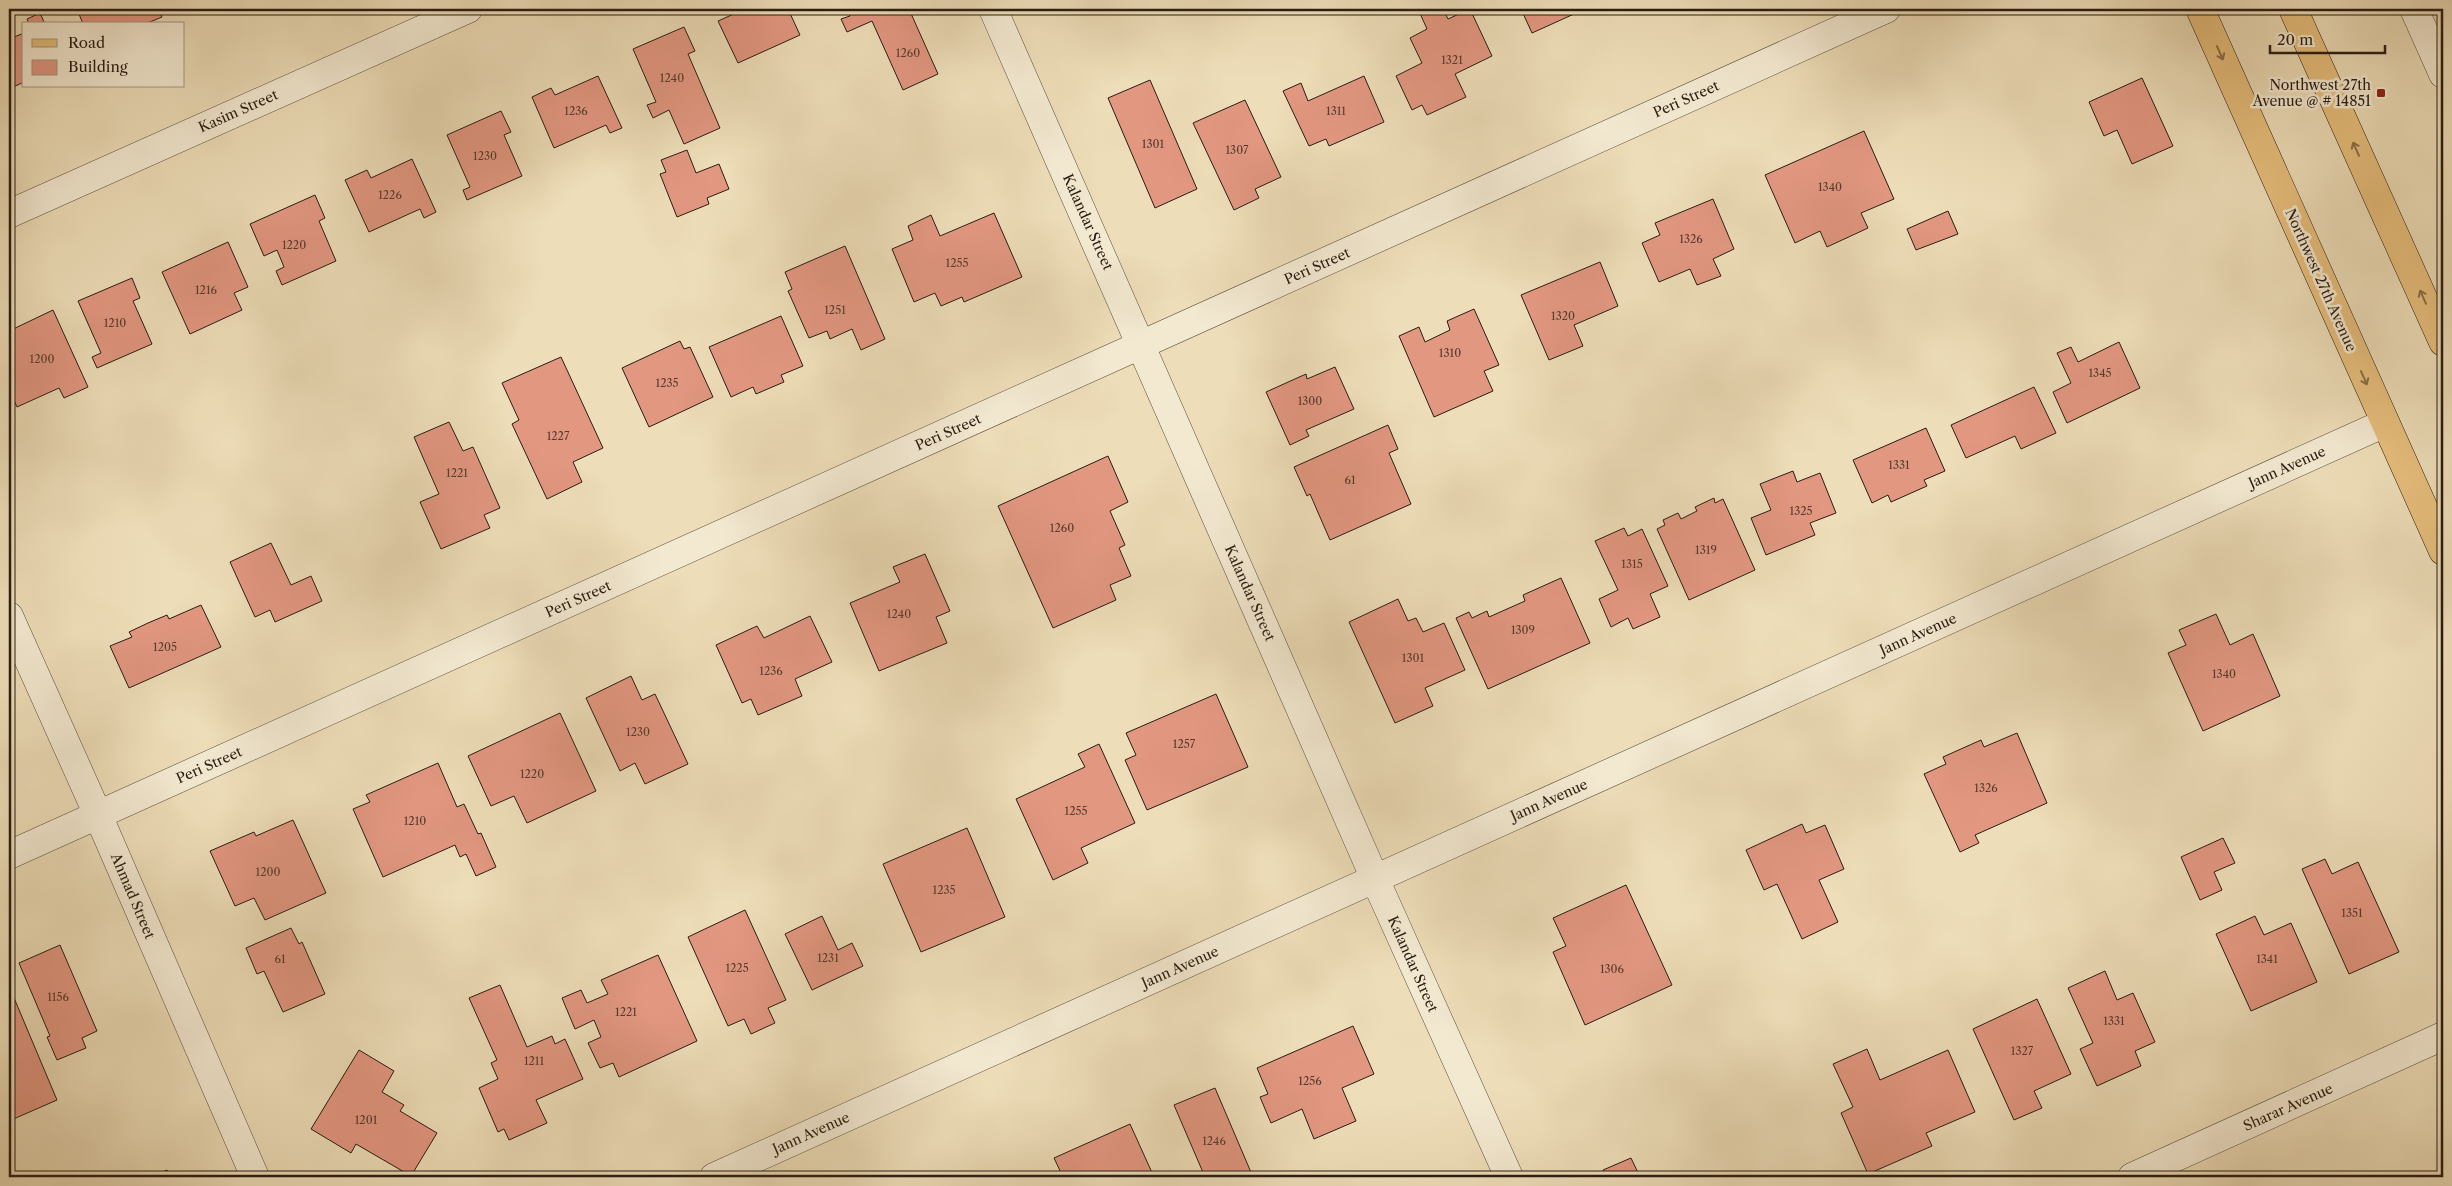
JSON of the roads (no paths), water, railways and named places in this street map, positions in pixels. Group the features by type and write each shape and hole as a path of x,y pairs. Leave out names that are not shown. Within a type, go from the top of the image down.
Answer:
{"main road":[{"name":"Northwest 27th Avenue","path":"2200,9 2443,551"},
{"path":"2293,9 2443,342"}],"street":[{"name":"Kasim Street","path":"9,214 468,9"},
{"name":"Kalandar Street","path":"993,9 1375,879 1510,1177"},
{"name":"Peri Street","path":"9,855 1886,9"},
{"path":"2414,9 2443,74"},
{"name":"Jann Avenue","path":"714,1177 2384,423"},
{"name":"Ahmad Street","path":"9,616 98,815 255,1177"},
{"name":"Sharar Avenue","path":"2132,1177 2443,1036"}],"place":[{"name":"Northwest 27th Avenue @ # 14851","path":"2381,93"}]}
